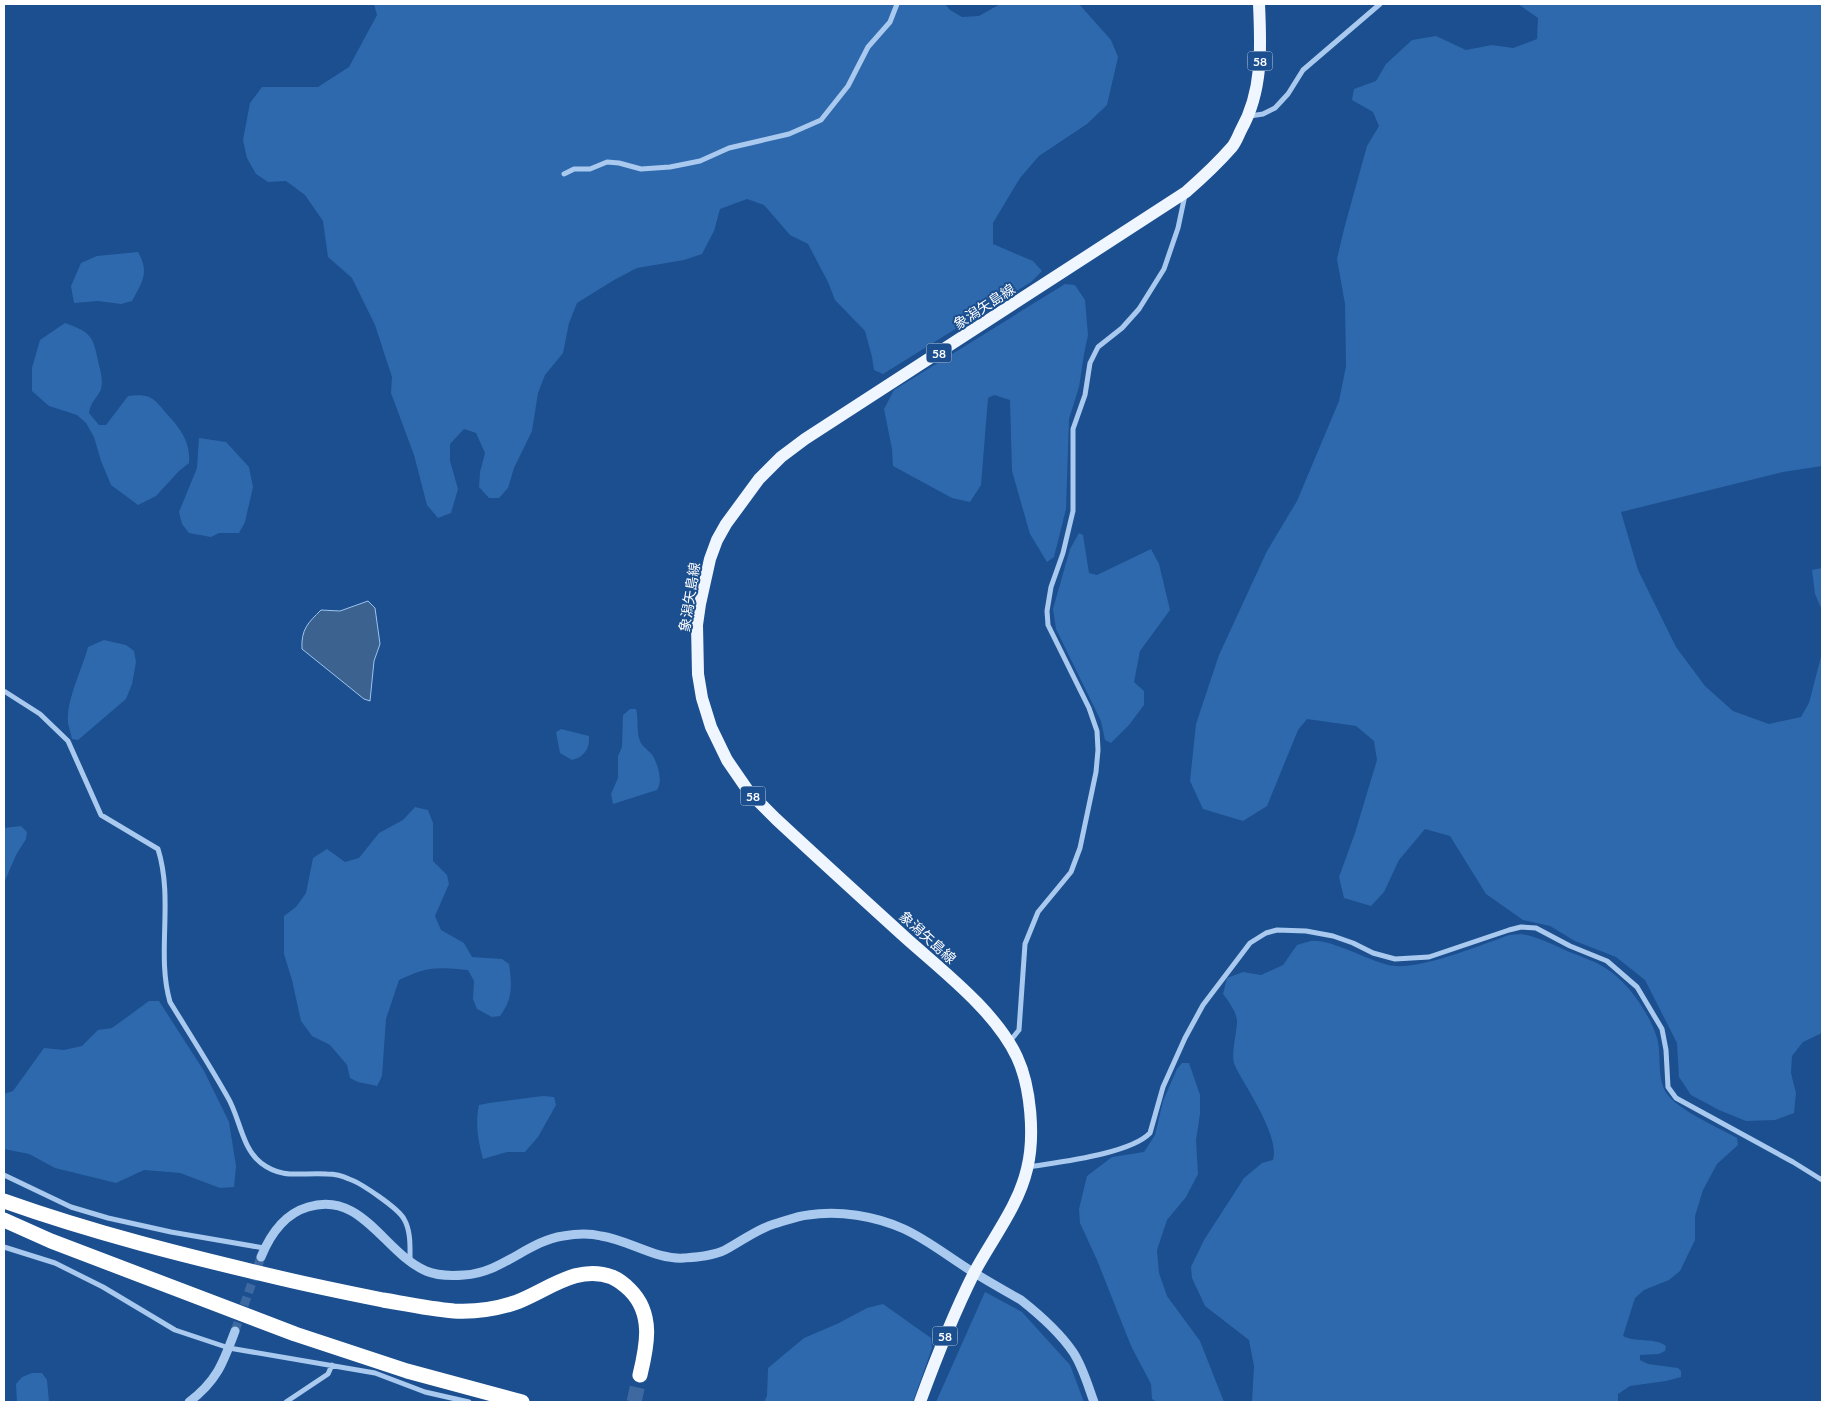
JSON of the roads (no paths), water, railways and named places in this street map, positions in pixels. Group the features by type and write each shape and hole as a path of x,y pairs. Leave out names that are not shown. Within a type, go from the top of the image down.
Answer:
{"highway":[{"path":"4,1201 52,1218 143,1245 324,1289 436,1309 475,1311 496,1308 531,1296 573,1276 587,1273 600,1274 614,1278 625,1285 642,1305 648,1332 640,1375"},
{"path":"4,1220 51,1241 312,1340 407,1371 522,1402"}],"main road":[{"name":"象潟矢島線","path":"920,1402 944,1338 974,1273 1006,1219 1021,1187 1027,1168 1031,1108 1026,1080 1009,1042 972,999 835,874 749,792 728,760 711,727 702,698 698,674 697,625 705,580 717,540 726,524 759,479 781,457 849,410 1186,192 1233,145 1249,116 1258,85 1261,51 1259,4"}],"street":[{"path":"564,174 574,169 590,169 607,162 641,168 670,167 700,160 729,148 789,134 821,120 848,86 868,47 890,22 897,4"},
{"path":"1249,116 1263,114 1275,108 1288,94 1303,70 1380,4"},
{"path":"1009,1042 1018,1030 1025,944 1038,912 1071,872 1080,848 1096,772 1097,731 1089,708 1048,625 1047,611 1051,587 1063,553 1073,511 1073,429 1085,394 1090,363 1098,347 1122,328 1139,309 1164,269 1178,228 1186,192"},
{"path":"4,691 40,714 68,741 100,814 158,849 162,860 166,890 165,986 170,1002 229,1098 247,1146 254,1156 262,1164 281,1173 293,1175 329,1174 350,1179 382,1199 403,1217 408,1230 410,1261"},
{"path":"1027,1168 1114,1152 1150,1134 1163,1087 1203,1004 1250,943 1266,933 1277,930 1306,931 1332,936 1353,943 1373,953 1395,959 1429,957 1521,927 1536,928 1570,946 1607,961 1637,987 1662,1029 1666,1050 1668,1087 1676,1098 1822,1180"},
{"path":"4,1175 71,1207 108,1218 172,1232 264,1248"},
{"path":"260,1258 264,1248 285,1218 300,1209 317,1204 335,1204 352,1210 370,1223 410,1261 427,1272 447,1276 467,1275 490,1270 529,1248 560,1236 580,1234 602,1236 659,1254 681,1258 713,1254 771,1225 807,1215 838,1214 871,1218 904,1229 1021,1300 1053,1329 1073,1353 1094,1402"},
{"path":"4,1247 55,1263 103,1287 176,1330 229,1348 375,1374 425,1392 469,1402"},
{"path":"189,1402 203,1392 215,1376 226,1359 235,1331"},
{"path":"286,1402 328,1374 332,1365"}],"tunnel":[{"path":"235,1331 261,1257"},
{"path":"634,1402 640,1375"}]}
